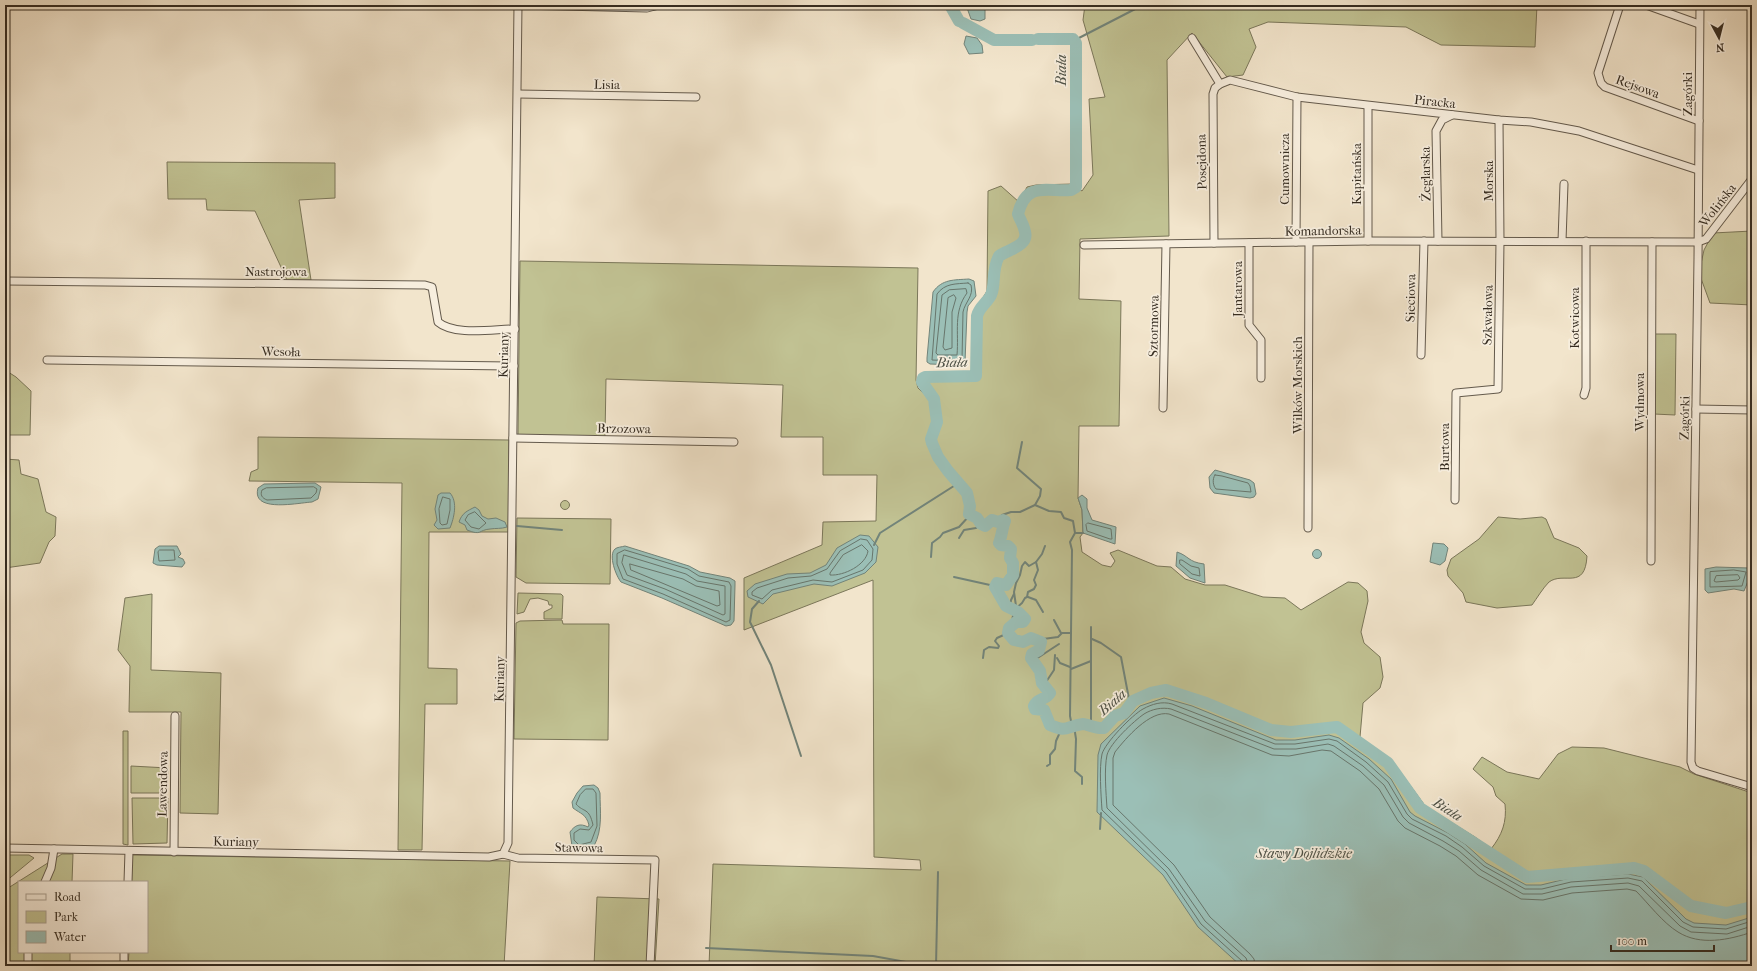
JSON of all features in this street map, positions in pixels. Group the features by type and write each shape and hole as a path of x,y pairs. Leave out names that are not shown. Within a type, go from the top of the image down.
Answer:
{"street":[{"path":"518,5 647,8 659,5"},
{"name":"Kuriany","path":"5,848 53,853 129,851 489,857 504,854 508,836 518,5"},
{"name":"Rejsowa","path":"1620,5 1598,73 1601,83 1605,87 1699,121"},
{"path":"1646,5 1699,24"},
{"name":"Zagórki","path":"1700,5 1691,762 1694,768 1698,771 1752,787"},
{"path":"1192,38 1220,84"},
{"name":"Piracka","path":"1220,84 1224,81 1235,81 1256,88 1297,97 1368,106 1531,122 1579,131 1698,170"},
{"name":"Posejdona","path":"1214,243 1213,94 1215,88 1220,84"},
{"name":"Lisia","path":"518,94 696,97"},
{"name":"Cumownicza","path":"1296,242 1297,97"},
{"name":"Kapitańska","path":"1368,106 1368,241"},
{"name":"Żeglarska","path":"1438,242 1436,131 1442,120 1453,115"},
{"name":"Morska","path":"1500,120 1500,241"},
{"name":"Wolińska","path":"1698,242 1706,239 1752,179"},
{"path":"1562,241 1564,184"},
{"name":"Komandorska","path":"1084,245 1368,241 1698,242"},
{"name":"Szkwałowa","path":"1456,393 1498,389 1500,241"},
{"name":"Kotwicowa","path":"1584,395 1586,388 1586,241"},
{"name":"Wilków Morskich","path":"1308,528 1309,242"},
{"name":"Sieciowa","path":"1421,355 1424,242"},
{"name":"Wydmowa","path":"1651,561 1652,242"},
{"name":"Jantarowa","path":"1250,243 1249,325 1261,340 1261,378"},
{"name":"Sztormowa","path":"1163,408 1166,244"},
{"name":"Nastrojowa","path":"5,281 425,285 432,287 438,322 442,325 456,330 515,329"},
{"name":"Wesoła","path":"47,360 514,366"},
{"name":"Burtowa","path":"1455,500 1456,393"},
{"path":"1696,409 1752,410"},
{"name":"Brzozowa","path":"513,438 734,442"},
{"name":"Lawendowa","path":"174,852 175,716"},
{"path":"128,881 129,851"},
{"path":"45,881 51,868 53,853"},
{"name":"Stawowa","path":"504,854 518,858 656,860 650,966"},
{"path":"28,953 28,966"},
{"path":"124,953 124,966"}],"green space":[{"path":"1085,5 1537,5 1535,47 1441,45 1406,27 1268,22 1249,29 1256,47 1243,75 1227,77 1192,33 1167,60 1169,236 1080,239 1079,299 1121,301 1119,426 1079,426 1078,498 1082,510 1083,533 1080,537 1082,552 1102,565 1111,567 1115,561 1110,553 1118,550 1157,566 1171,567 1185,579 1205,585 1225,585 1263,597 1285,598 1301,610 1348,582 1358,583 1367,591 1368,601 1361,632 1364,643 1380,657 1383,677 1380,688 1363,703 1360,737 1393,762 1426,807 1475,837 1491,849 1503,828 1505,804 1496,796 1493,787 1473,769 1482,757 1507,772 1539,779 1558,754 1572,747 1604,748 1680,767 1694,774 1752,793 1752,966 709,966 713,864 921,870 920,860 874,857 873,580 744,630 744,578 822,545 823,522 876,521 877,475 823,475 823,437 781,437 783,385 606,379 605,437 518,435 520,261 918,268 916,380 918,388 928,398 928,391 923,386 923,378 975,376 973,373 974,312 987,291 988,191 1001,186 1019,202 1027,187 1036,185 1072,184 1082,191 1093,175 1089,99 1105,97 1083,20"},
{"path":"167,162 335,163 335,198 299,200 311,280 287,280 255,211 207,210 206,199 168,199"},
{"path":"1752,231 1752,305 1710,303 1699,273 1704,250 1713,233"},
{"path":"1655,334 1676,334 1675,415 1654,414"},
{"path":"5,370 16,377 31,391 30,435 5,435"},
{"path":"258,437 509,440 509,532 429,532 428,668 457,669 457,704 425,704 422,850 398,850 402,483 249,481 251,472 258,469"},
{"path":"5,459 19,460 21,474 38,479 46,512 56,517 55,536 49,542 40,563 5,568"},
{"path":"563,501 567,501 569,505 567,509 563,509 561,507 561,503"},
{"path":"1498,517 1520,519 1542,517 1546,519 1554,538 1579,548 1587,556 1582,573 1578,577 1555,579 1549,582 1532,605 1497,608 1466,602 1463,593 1448,576 1447,570 1451,559 1479,539"},
{"path":"517,518 611,519 610,584 526,583 516,577"},
{"path":"518,593 561,594 563,596 562,619 544,619 544,612 552,608 552,605 549,605 548,601 538,598 530,599 524,612 517,614"},
{"path":"152,594 151,670 221,673 218,814 180,813 181,712 129,712 130,666 118,650 125,598"},
{"path":"562,620 563,624 609,624 608,740 514,739 516,623 520,621"},
{"path":"123,731 128,731 128,845 123,844"},
{"path":"131,766 168,768 167,793 131,793"},
{"path":"132,798 168,798 167,843 133,844"},
{"path":"62,854 73,854 72,881 19,881"},
{"path":"5,855 29,855 34,858 5,882"},
{"path":"132,855 510,861 504,966 128,966 129,953 148,953 148,881 131,881"},
{"path":"18,882 18,953 70,953 70,966 5,966 5,890"},
{"path":"597,897 659,899 655,966 594,966"}],"water":[{"path":"966,5 985,5 985,19 980,21 971,19"},
{"path":"966,36 977,38 982,45 983,53 969,54 964,44"},
{"path":"969,279 974,281 976,296 968,306 967,312 965,362 960,365 930,364 927,362 927,358 933,292 944,282"},
{"path":"1215,470 1250,480 1254,483 1256,494 1254,497 1250,498 1214,493 1210,488 1209,477"},
{"path":"315,483 321,487 318,499 312,502 286,505 268,504 261,501 258,496 258,488 264,484"},
{"path":"441,493 450,493 454,501 454,515 450,528 438,529 434,525 437,520 435,509 438,495"},
{"path":"1082,495 1087,499 1087,508 1092,520 1116,527 1115,544 1083,533 1082,510 1078,498"},
{"path":"475,507 479,510 482,516 488,519 496,518 505,522 507,527 486,530 478,533 467,530 465,525 459,522 460,519 463,514"},
{"path":"860,535 869,536 878,547 876,562 865,573 832,586 814,584 773,594 763,604 748,597 747,591 755,584 787,574 810,573 826,565 837,548"},
{"path":"1433,543 1444,544 1448,548 1445,561 1440,565 1430,562"},
{"path":"159,546 177,546 181,554 178,557 183,559 185,563 182,567 157,565 153,563 155,549"},
{"path":"625,546 689,566 700,572 730,578 735,581 734,621 731,625 726,626 621,582 615,571 612,556 615,549"},
{"path":"1317,549 1322,554 1317,559 1312,554"},
{"path":"1177,552 1195,562 1204,564 1205,583 1190,578 1176,566"},
{"path":"1716,567 1749,568 1751,574 1744,591 1734,589 1708,593 1705,590 1705,569"},
{"name":"Stawy Dojlidzkie","path":"1164,698 1192,706 1276,740 1295,740 1329,735 1339,738 1369,759 1391,779 1410,812 1415,816 1448,833 1465,844 1486,863 1526,885 1541,885 1570,878 1628,874 1643,877 1686,919 1694,923 1726,925 1752,917 1752,966 1241,966 1198,927 1163,875 1097,812 1098,755 1101,744 1140,706"},
{"path":"1125,711 1126,718 1119,717 1107,731 1095,730 1084,724 1105,725 1113,714"},
{"path":"594,785 598,788 600,793 599,833 594,846 581,849 572,846 570,832 578,825 588,827 589,825 585,816 573,808 572,802 583,786"}],"waterway":[{"name":"Biała","path":"950,5 959,21"},
{"path":"1075,40 1143,5"},
{"name":"Biała","path":"963,23 994,40 1032,40"},
{"name":"Biała","path":"1038,39 1073,39 1076,43 1076,187 1071,190 1038,190 1032,192 1026,197 1022,204 1018,214 1024,227 1024,241 999,256 995,267 991,295 979,310 977,316 976,376 925,377 923,378 922,382 934,399 937,422 931,439 932,443 938,457 967,493 970,506 969,514 977,518 981,524 985,526 992,520 998,522 1003,520 1005,521 999,543 1001,545 1008,546 1011,549 1010,558 1013,563 1013,575 1006,585 997,583 995,587 1006,606 1018,612 1025,619 1023,622 1016,622 1009,628 1008,633 1014,640 1023,642 1031,638 1041,642 1039,650 1032,654 1031,658 1040,671 1042,683 1050,693 1035,703 1035,709 1044,710 1050,725 1056,727 1064,729 1083,724 1104,728 1115,716 1124,713 1133,701 1151,693 1166,690 1206,703 1271,730 1291,732 1337,727 1388,763 1420,808 1527,877 1634,868 1644,871 1691,906 1726,913 1752,907"},
{"path":"1022,442 1017,468 1041,489 1040,496 1035,505"},
{"path":"874,545 880,533 957,484"},
{"path":"1002,520 1002,515 1011,512 1020,512 1035,505 1049,511 1061,512 1064,518 1073,521 1075,533 1070,542 1072,550 1070,716 1074,726 1076,739 1075,771 1082,777 1082,784"},
{"path":"931,557 932,543 943,533 959,527 970,515"},
{"path":"959,538 964,530 976,528 981,524"},
{"path":"517,526 562,530"},
{"path":"1075,533 1083,533"},
{"path":"1011,627 1014,610 1022,603 1027,597 1028,592 1034,589 1036,585 1034,580 1038,570 1036,562 1042,554 1045,546"},
{"path":"1016,606 1014,592 1022,566 1025,562 1029,566 1036,562"},
{"path":"954,577 990,585 992,589 996,590"},
{"path":"1010,608 1011,600 1014,594"},
{"path":"1028,597 1036,600 1043,612"},
{"path":"759,601 752,609 750,622 771,665 801,756"},
{"path":"1054,620 1061,633"},
{"path":"1091,627 1091,727"},
{"path":"983,658 984,650 989,647 998,648 999,646 995,641 997,638 1008,633"},
{"path":"1041,642 1043,639 1058,637 1062,633 1071,633"},
{"path":"1092,639 1101,643 1121,657 1129,699 1132,702"},
{"path":"1033,661 1059,644"},
{"path":"1044,685 1054,670 1055,655"},
{"path":"1057,658 1060,663 1070,667"},
{"path":"1071,669 1091,661"},
{"path":"1047,766 1050,764 1050,755 1055,749 1056,741 1061,730"},
{"path":"1100,829 1101,813"},
{"path":"936,966 938,872"},
{"path":"706,948 873,956 928,966"}]}
